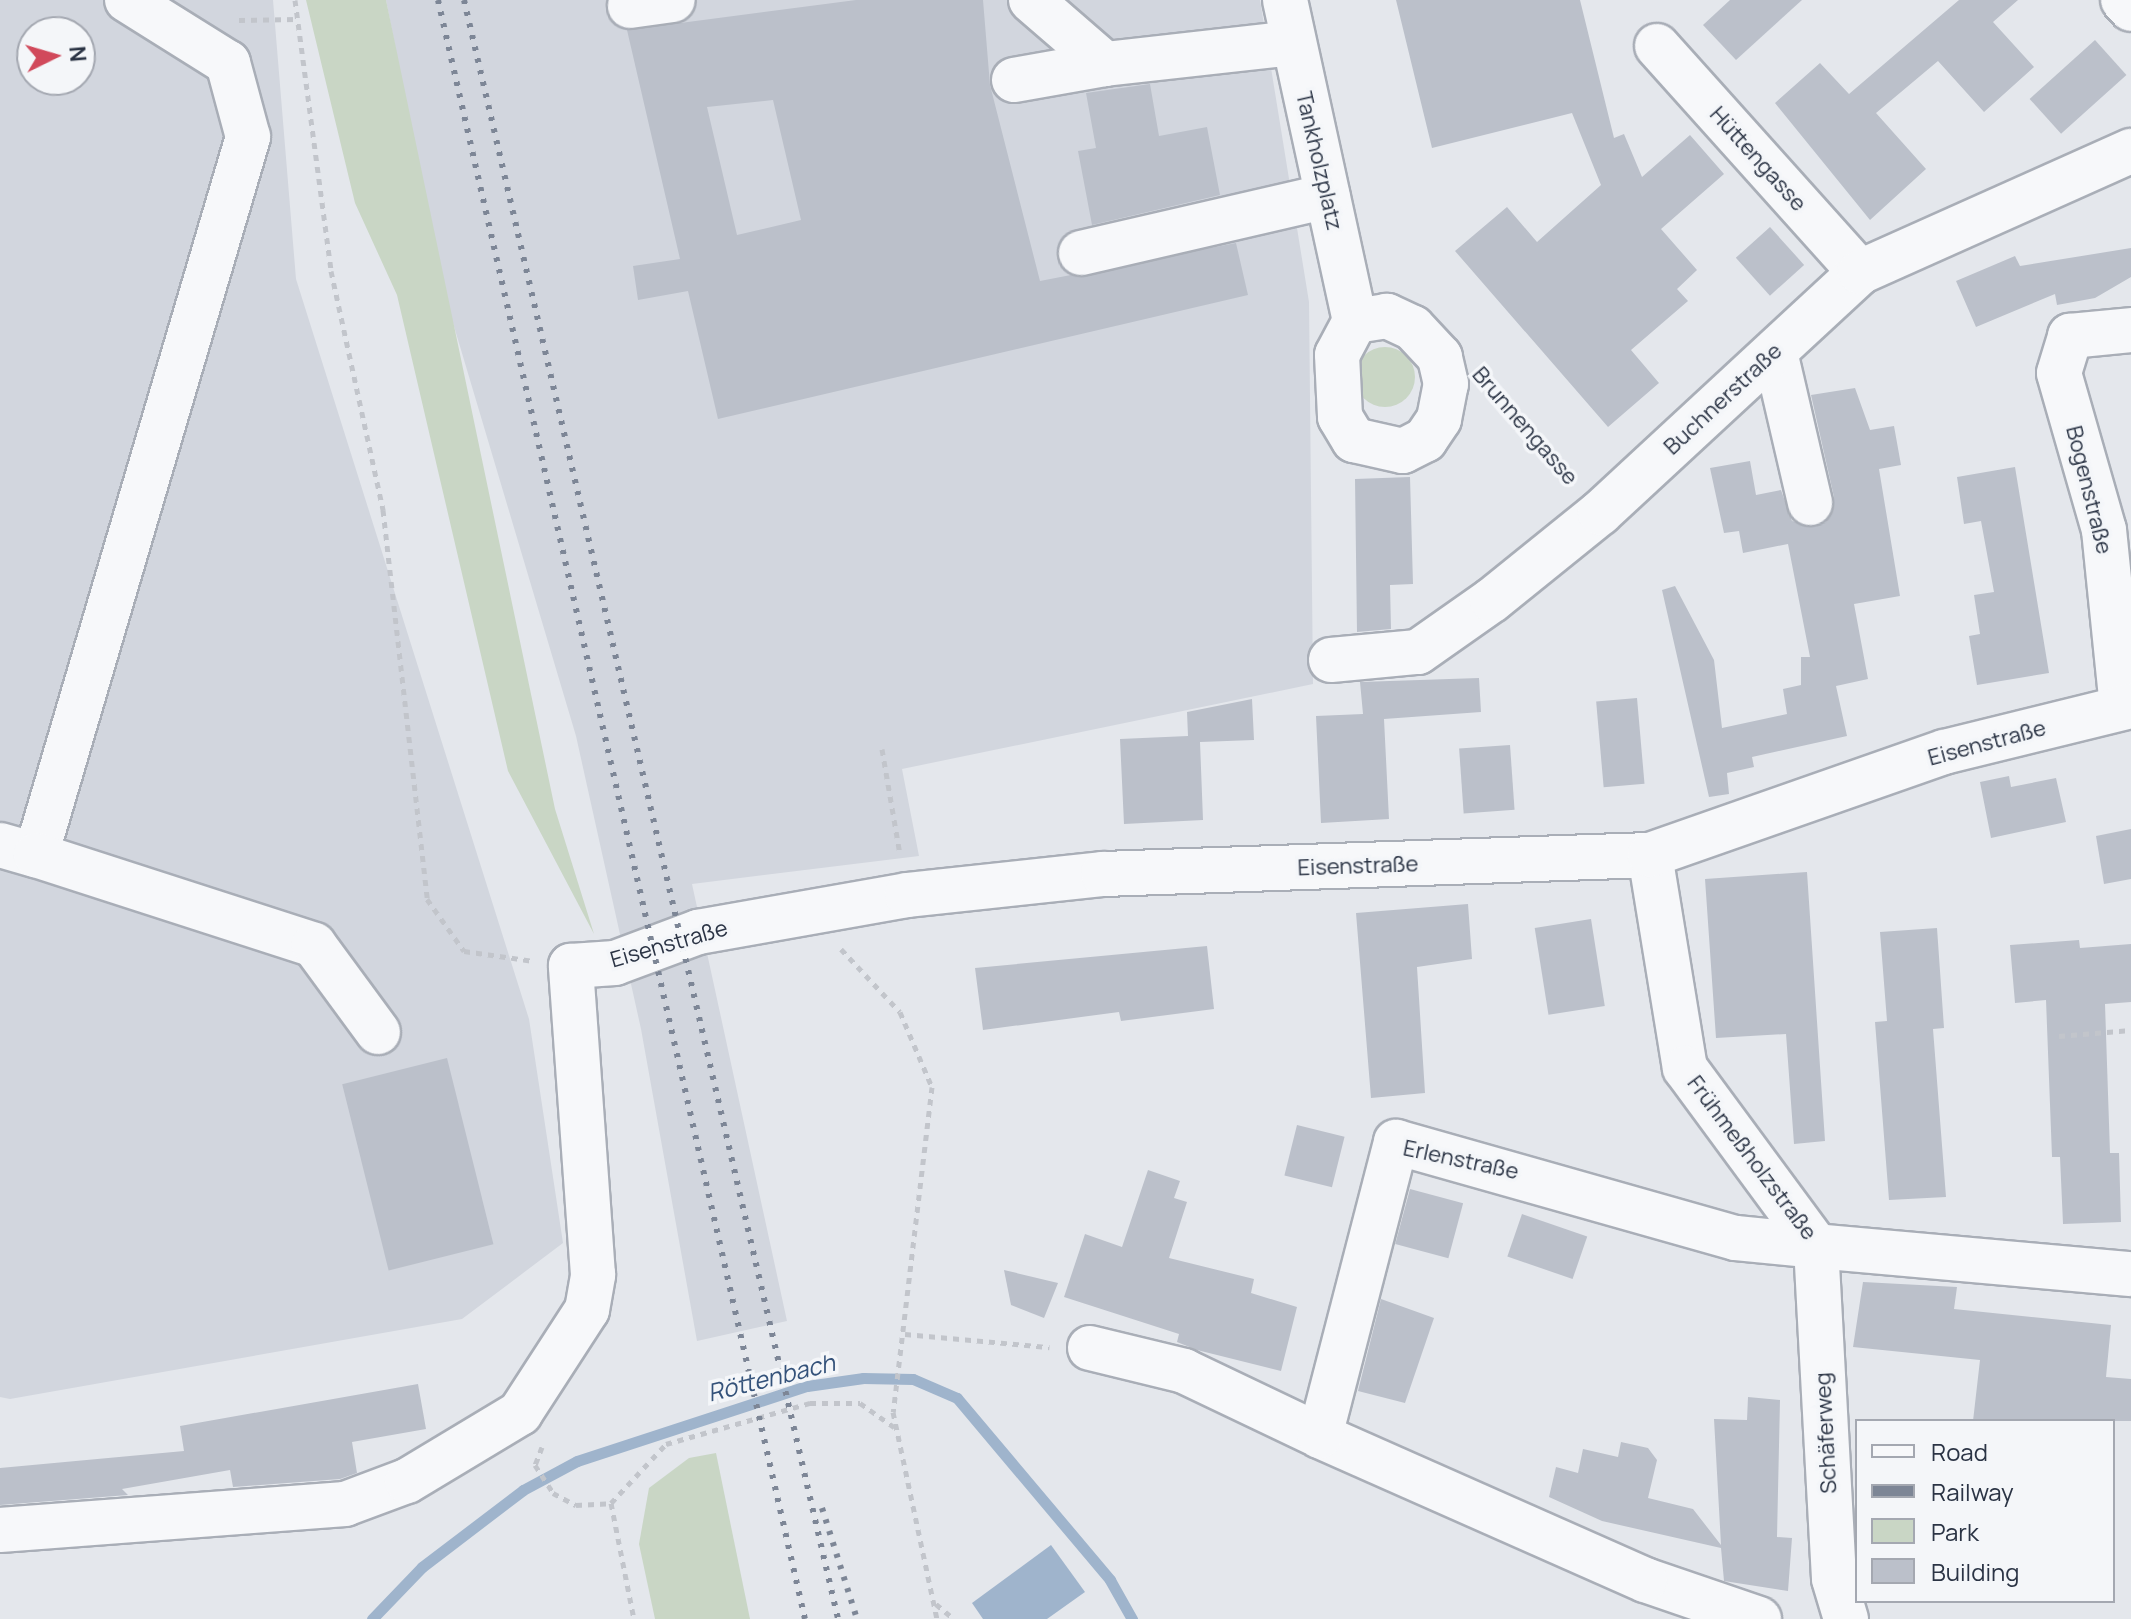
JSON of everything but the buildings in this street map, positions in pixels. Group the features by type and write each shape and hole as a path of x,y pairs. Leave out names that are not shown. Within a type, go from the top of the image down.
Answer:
{"street":[{"path":"127,0 228,63 248,137 18,850 314,945 378,1032"},
{"path":"630,6 673,0"},
{"path":"1031,0 1105,64"},
{"name":"Tankholzplatz","path":"1285,0 1355,321"},
{"path":"2123,0 2131,9"},
{"path":"1014,80 1105,64 1292,43"},
{"name":"Hüttengasse","path":"1657,46 1860,272"},
{"name":"Buchnerstraße","path":"1331,660 1418,652 1600,513 1860,272 2131,151"},
{"path":"1081,253 1327,196"},
{"path":"1387,316 1413,328 1440,357 1446,384 1432,429 1403,451 1378,451 1354,440 1333,388 1337,355 1355,321 1387,316"},
{"name":"Bogenstraße","path":"2126,706 2104,530 2059,373 2070,336 2131,330"},
{"path":"1775,352 1810,503"},
{"name":"Eisenstraße","path":"571,966 615,963 698,932 807,913 1103,874 1650,855 1944,752 2126,706"},
{"name":"Frühmeßholzstraße","path":"1650,855 1685,1068 1816,1246 2131,1274"},
{"path":"0,1530 345,1504 407,1481 520,1413 587,1310 593,1275 571,966"},
{"name":"Erlenstraße","path":"1320,1436 1396,1142 1736,1238 1816,1246"},
{"name":"Schäferweg","path":"1816,1246 1834,1579 1846,1619"},
{"path":"1090,1348 1184,1371 1320,1436 1645,1580 1759,1619"}],"path":[{"path":"295,0 331,271 383,510 427,899 464,951 571,966"},
{"path":"231,21 297,19"},
{"name":"Brunnengasse","path":"1440,357 1472,363 1600,513"},
{"path":"882,749 901,858"},
{"path":"807,913 900,1012 932,1087 893,1412 937,1619"},
{"path":"2059,1036 2131,1030"},
{"path":"904,1334 1090,1348"},
{"path":"539,1471 549,1488 576,1505 611,1503 666,1444 810,1403 860,1403 895,1428"},
{"path":"611,1503 634,1619"},
{"path":"934,1602 954,1619"}],"shaded area":[{"path":"0,0 273,0 296,279 529,1019 563,1243 462,1319 10,1399 0,1397"},
{"path":"386,0 1260,0 1309,302 1313,684 902,769 919,856 692,884 787,1321 697,1341 641,1029 576,736 442,286"}],"green space":[{"path":"306,0 386,0 555,809 594,934 508,771 397,295 355,203"},
{"path":"1385,347 1406,356 1415,377 1406,398 1385,407 1364,398 1355,377 1364,356"},
{"path":"716,1453 750,1619 655,1619 639,1544 649,1488 689,1458"}],"water":[{"path":"1051,1545 1085,1592 1047,1619 983,1619 972,1603"}],"waterway":[{"name":"Röttenbach","path":"372,1619 422,1567 523,1490 577,1461 807,1386 863,1378 913,1379 957,1398 1110,1580 1132,1619"}],"railway":[{"path":"438,0 805,1619"},
{"path":"464,0 838,1619"},
{"path":"822,1508 857,1619"}]}
